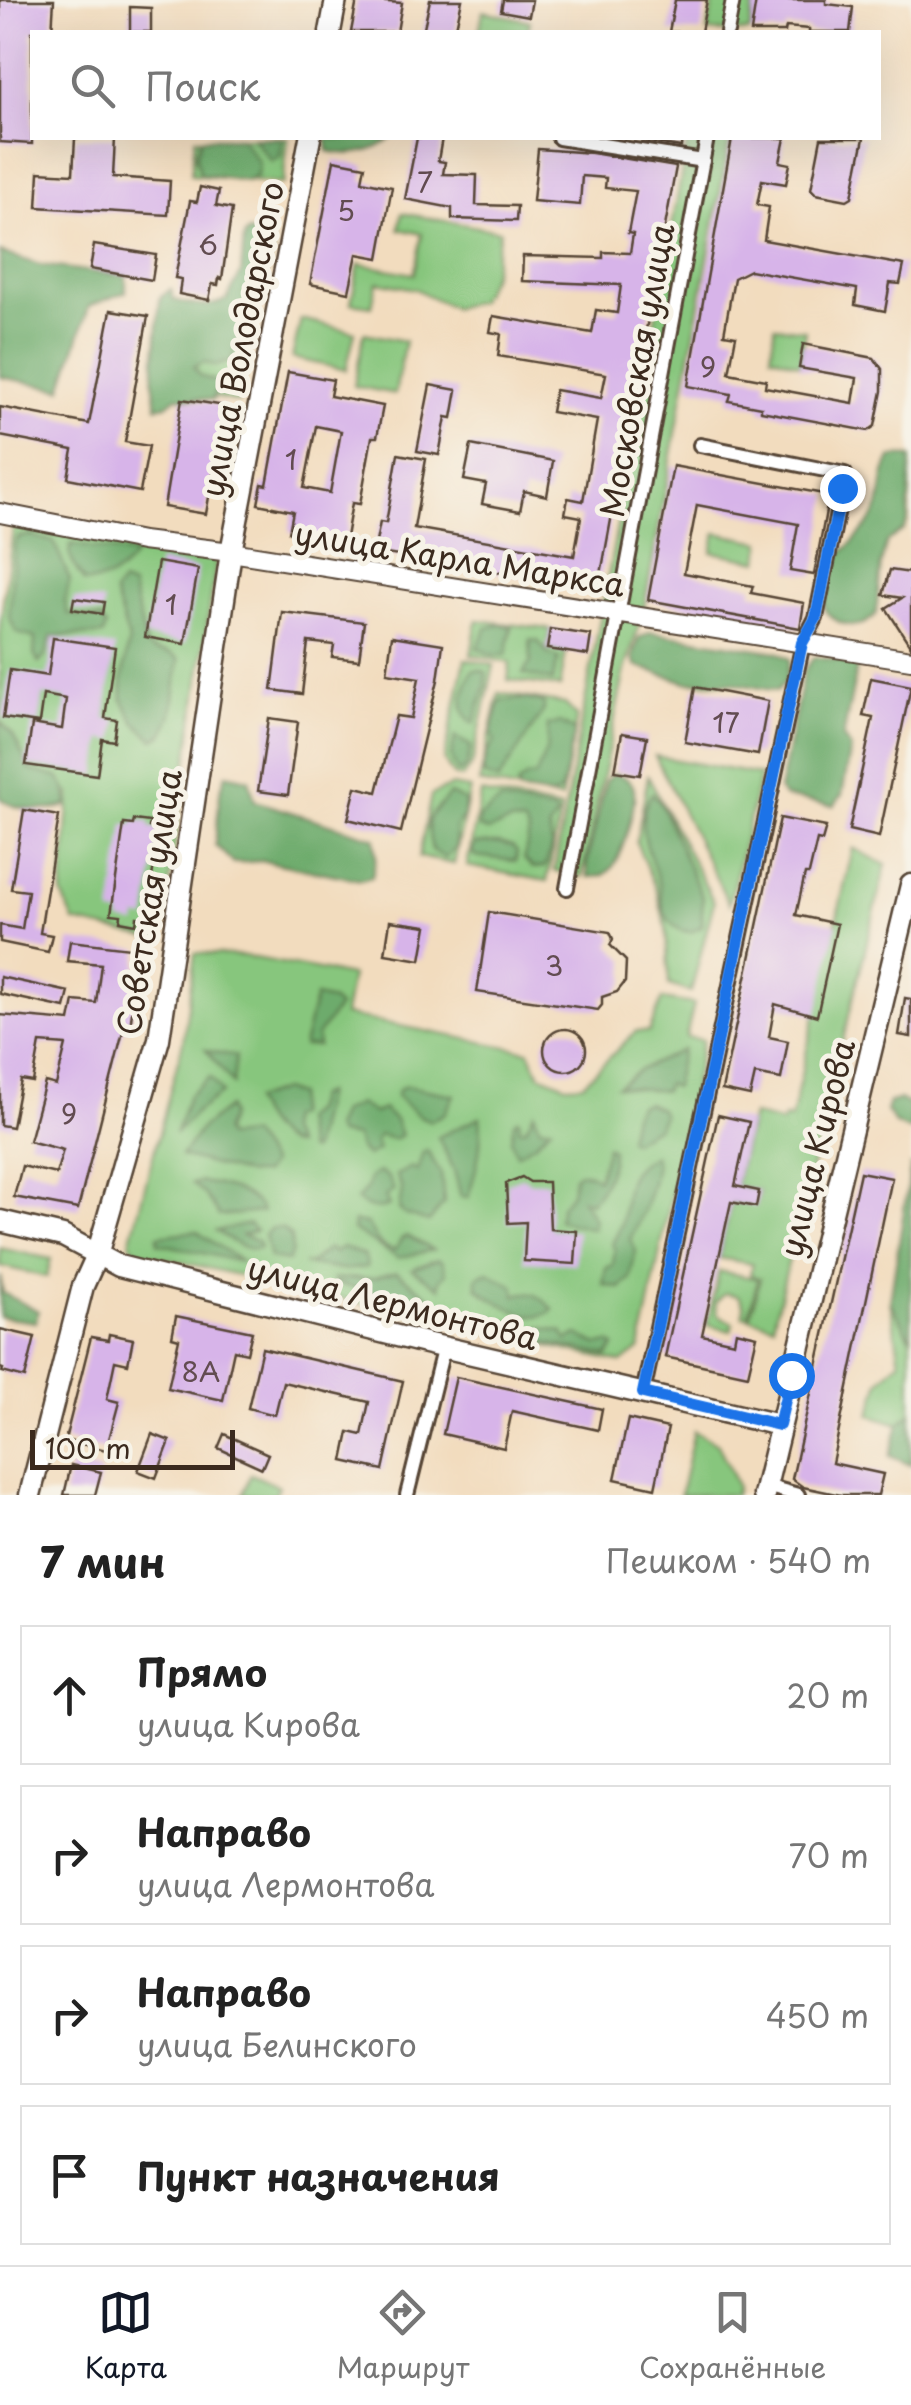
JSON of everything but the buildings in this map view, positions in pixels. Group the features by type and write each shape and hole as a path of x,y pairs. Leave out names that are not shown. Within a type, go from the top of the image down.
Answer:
{"main road":[{"path":"330,30 336,0"},
{"name":"улица Володарского","path":"230,552 310,140"},
{"name":"улица Карла Маркса","path":"0,513 142,541 911,660"},
{"name":"Советская улица","path":"30,1495 83,1286 97,1254 159,1039 230,552"},
{"name":"улица Кирова","path":"765,1491 911,885"},
{"name":"улица Лермонтова","path":"0,1222 63,1236 119,1266 779,1425"}],"street":[{"path":"727,30 733,0"},
{"path":"597,140 702,161"},
{"name":"Московская улица","path":"567,888 707,140"},
{"path":"643,1393 802,643 816,618 845,474 700,445"},
{"path":"407,1495 444,1346"},
{"path":"765,1491 798,1495"}],"green space":[{"path":"714,0 755,0 749,30 707,30"},
{"path":"483,11 530,21 528,30 479,30"},
{"path":"195,140 288,140 283,184 191,175"},
{"path":"200,140 242,140 259,163 257,176 247,181 200,174 196,157"},
{"path":"255,140 283,140 280,156 271,161"},
{"path":"326,140 389,140 361,152 328,151"},
{"path":"688,140 730,140 643,613 625,670 582,877 554,871"},
{"path":"402,213 500,231 492,275 478,301 453,308 415,289 377,282 372,306 351,303 359,264 414,274 422,234 399,229"},
{"path":"248,232 271,236 274,250 251,326 240,332 232,361 216,366 204,362 194,367 200,376 218,382 213,400 177,397 157,407 153,381 160,298 171,289 173,299 193,305 227,299 241,273 244,237"},
{"path":"0,252 40,265 126,276 126,292 89,306 62,389 0,377"},
{"path":"301,319 355,332 346,370 292,358"},
{"path":"166,324 251,340 239,402 154,385"},
{"path":"775,326 805,330 800,364 771,355"},
{"path":"364,333 405,341 395,394 354,386"},
{"path":"911,457 908,520 904,530 887,541 876,614 858,625 844,624 826,612 824,603 837,555 873,518 888,464 891,458"},
{"path":"14,523 217,558 161,941 74,922 62,894 70,793 0,783 0,626"},
{"path":"716,533 762,542 759,561 712,552"},
{"path":"30,535 54,542 70,580 65,601 68,614 101,619 106,626 103,635 52,636 39,663 34,655 35,638 17,633 9,617 15,545 19,537"},
{"path":"71,544 135,554 114,575 84,582 71,559"},
{"path":"122,583 132,587 146,645 179,660 172,714 163,735 154,739 135,722 123,701 129,640 114,593"},
{"path":"477,620 550,629 547,649 566,652 560,687 508,680 510,663 471,655"},
{"path":"502,624 512,627 506,655 492,655 477,648 487,628"},
{"path":"651,632 777,652 790,659 786,681 777,691 733,683 686,682 636,666 633,657 639,638"},
{"path":"530,640 538,641 548,654 559,658 552,681 523,674 531,662"},
{"path":"814,657 853,662 857,667 843,738 851,748 842,795 834,806 784,797 779,790 804,671"},
{"path":"465,659 494,665 472,765 462,778 453,775 444,760"},
{"path":"472,671 486,672 486,684 474,724 465,713 463,700"},
{"path":"499,693 565,704 577,716 561,799 479,783"},
{"path":"501,700 544,703 544,710 498,781 483,775 487,753 495,741 491,732"},
{"path":"0,721 13,735 30,770 58,777 66,790 68,805 33,809 14,806 0,798"},
{"path":"560,723 575,731 561,791 552,796 520,792 517,785 536,776 547,748 548,725"},
{"path":"455,737 471,746 467,766 461,772 451,757"},
{"path":"655,756 760,775 729,904"},
{"path":"226,774 249,779 255,801 375,838 372,877 361,880 263,861 233,863 215,845 220,792"},
{"path":"613,774 633,786 631,816 624,843 610,870 588,877 587,862 606,780"},
{"path":"648,776 714,902 691,992 669,985 666,928 657,892 636,842"},
{"path":"451,786 470,789 454,864 419,857 431,795"},
{"path":"481,793 561,809 547,881 467,866"},
{"path":"652,793 661,804 703,899 701,927 691,932 675,926 663,908 643,827"},
{"path":"450,794 465,801 464,817 455,827 456,848 445,858 432,850 428,823"},
{"path":"501,801 554,811 557,816 549,828 552,845 545,867 533,868 524,859 529,833 524,824 511,822 488,831 479,828 479,818"},
{"path":"475,844 513,847 516,861 472,853"},
{"path":"853,848 886,865 773,1325 750,1318 760,1278 750,1275 752,1264 719,1258 731,1202 756,1206 759,1191 735,1186 752,1115 782,1123 784,1118 791,1119"},
{"path":"195,953 245,956 351,976 344,1015 529,1051 540,1074 566,1085 583,1084 636,1031 649,1032 662,999 694,1004 686,1037 703,1040 640,1349 622,1363 137,1252 130,1243 183,1042"},
{"path":"315,997 332,1001 338,1007 317,1036 318,1046 303,1046"},
{"path":"206,1050 236,1056 233,1084"},
{"path":"682,1050 674,1087 667,1084 664,1091 617,1086 641,1069"},
{"path":"210,1077 222,1093 175,1134 189,1095"},
{"path":"406,1086 454,1095 445,1113 431,1121 396,1096"},
{"path":"282,1090 297,1095 295,1115 289,1118 287,1129 295,1146 270,1129 253,1100"},
{"path":"325,1093 312,1151 307,1150 302,1119 312,1111 317,1096"},
{"path":"899,1100 911,1105 911,1131 895,1124 886,1111 889,1102"},
{"path":"647,1103 660,1109 663,1116 657,1127 632,1141 628,1139 633,1114 639,1105"},
{"path":"359,1104 374,1113 383,1109 395,1120 401,1135 393,1139 379,1135 375,1141 378,1150 367,1156 359,1149 356,1137 337,1134 334,1129 341,1112"},
{"path":"228,1107 226,1137 251,1135 271,1164 263,1174 247,1174 181,1156 201,1128"},
{"path":"534,1112 540,1127 551,1127 517,1154 511,1140 514,1122 518,1119 519,1129 526,1128"},
{"path":"480,1117 476,1168 468,1197 461,1197 454,1170 438,1137"},
{"path":"607,1146 612,1149 612,1156 606,1178 590,1202 582,1199 594,1220 593,1229 558,1220 574,1176 579,1172 598,1179"},
{"path":"427,1150 441,1174 444,1203 429,1222 405,1215 399,1209 402,1189 396,1175 412,1167 417,1171"},
{"path":"654,1155 652,1184 630,1239 636,1251 630,1278 620,1288 603,1284 606,1268 613,1265 612,1244 621,1223 631,1175"},
{"path":"911,1164 911,1339 890,1301"},
{"path":"379,1172 388,1177 394,1190 385,1197 389,1206 372,1208 357,1200 370,1177"},
{"path":"200,1182 245,1195 262,1212 219,1216 192,1184"},
{"path":"354,1222 367,1224 377,1241 389,1249 395,1250 407,1236 433,1250 398,1258 353,1230"},
{"path":"249,1224 256,1231 242,1235 258,1242 260,1248 242,1246 216,1231"},
{"path":"271,1228 283,1229 291,1237 288,1261 270,1258 265,1235"},
{"path":"196,1231 242,1262 158,1243 158,1236"},
{"path":"343,1247 365,1256 367,1267 345,1270 303,1264 309,1264 329,1248 334,1253"},
{"path":"0,1248 51,1259 47,1277 0,1266"},
{"path":"438,1259 446,1274 439,1281 440,1288 412,1269"},
{"path":"719,1271 758,1279 748,1317 743,1316 739,1296 725,1293 716,1302 717,1314 733,1323 731,1331 707,1325"},
{"path":"396,1272 432,1298 428,1306 334,1283 333,1279 374,1278"},
{"path":"488,1272 514,1286 516,1295 532,1294 553,1309 536,1316 503,1305 477,1287 477,1277"},
{"path":"0,1275 3,1293 38,1311 36,1322 0,1317"},
{"path":"890,1301 911,1339 911,1413 899,1424 870,1415 880,1380 900,1361"},
{"path":"466,1311 496,1318 498,1327 491,1331 464,1324"},
{"path":"508,1322 523,1323 532,1332 539,1327 563,1332 567,1340 578,1335 598,1345 615,1346 608,1356 505,1334 503,1327"},
{"path":"911,1413 911,1465 890,1456 899,1424"},
{"path":"694,1431 718,1444 737,1486 735,1495 680,1495"},
{"path":"251,1474 279,1486 275,1495 242,1495"}],"route":[{"path":"791,1375 779,1425 643,1393 802,643 816,618 842,488"}]}
